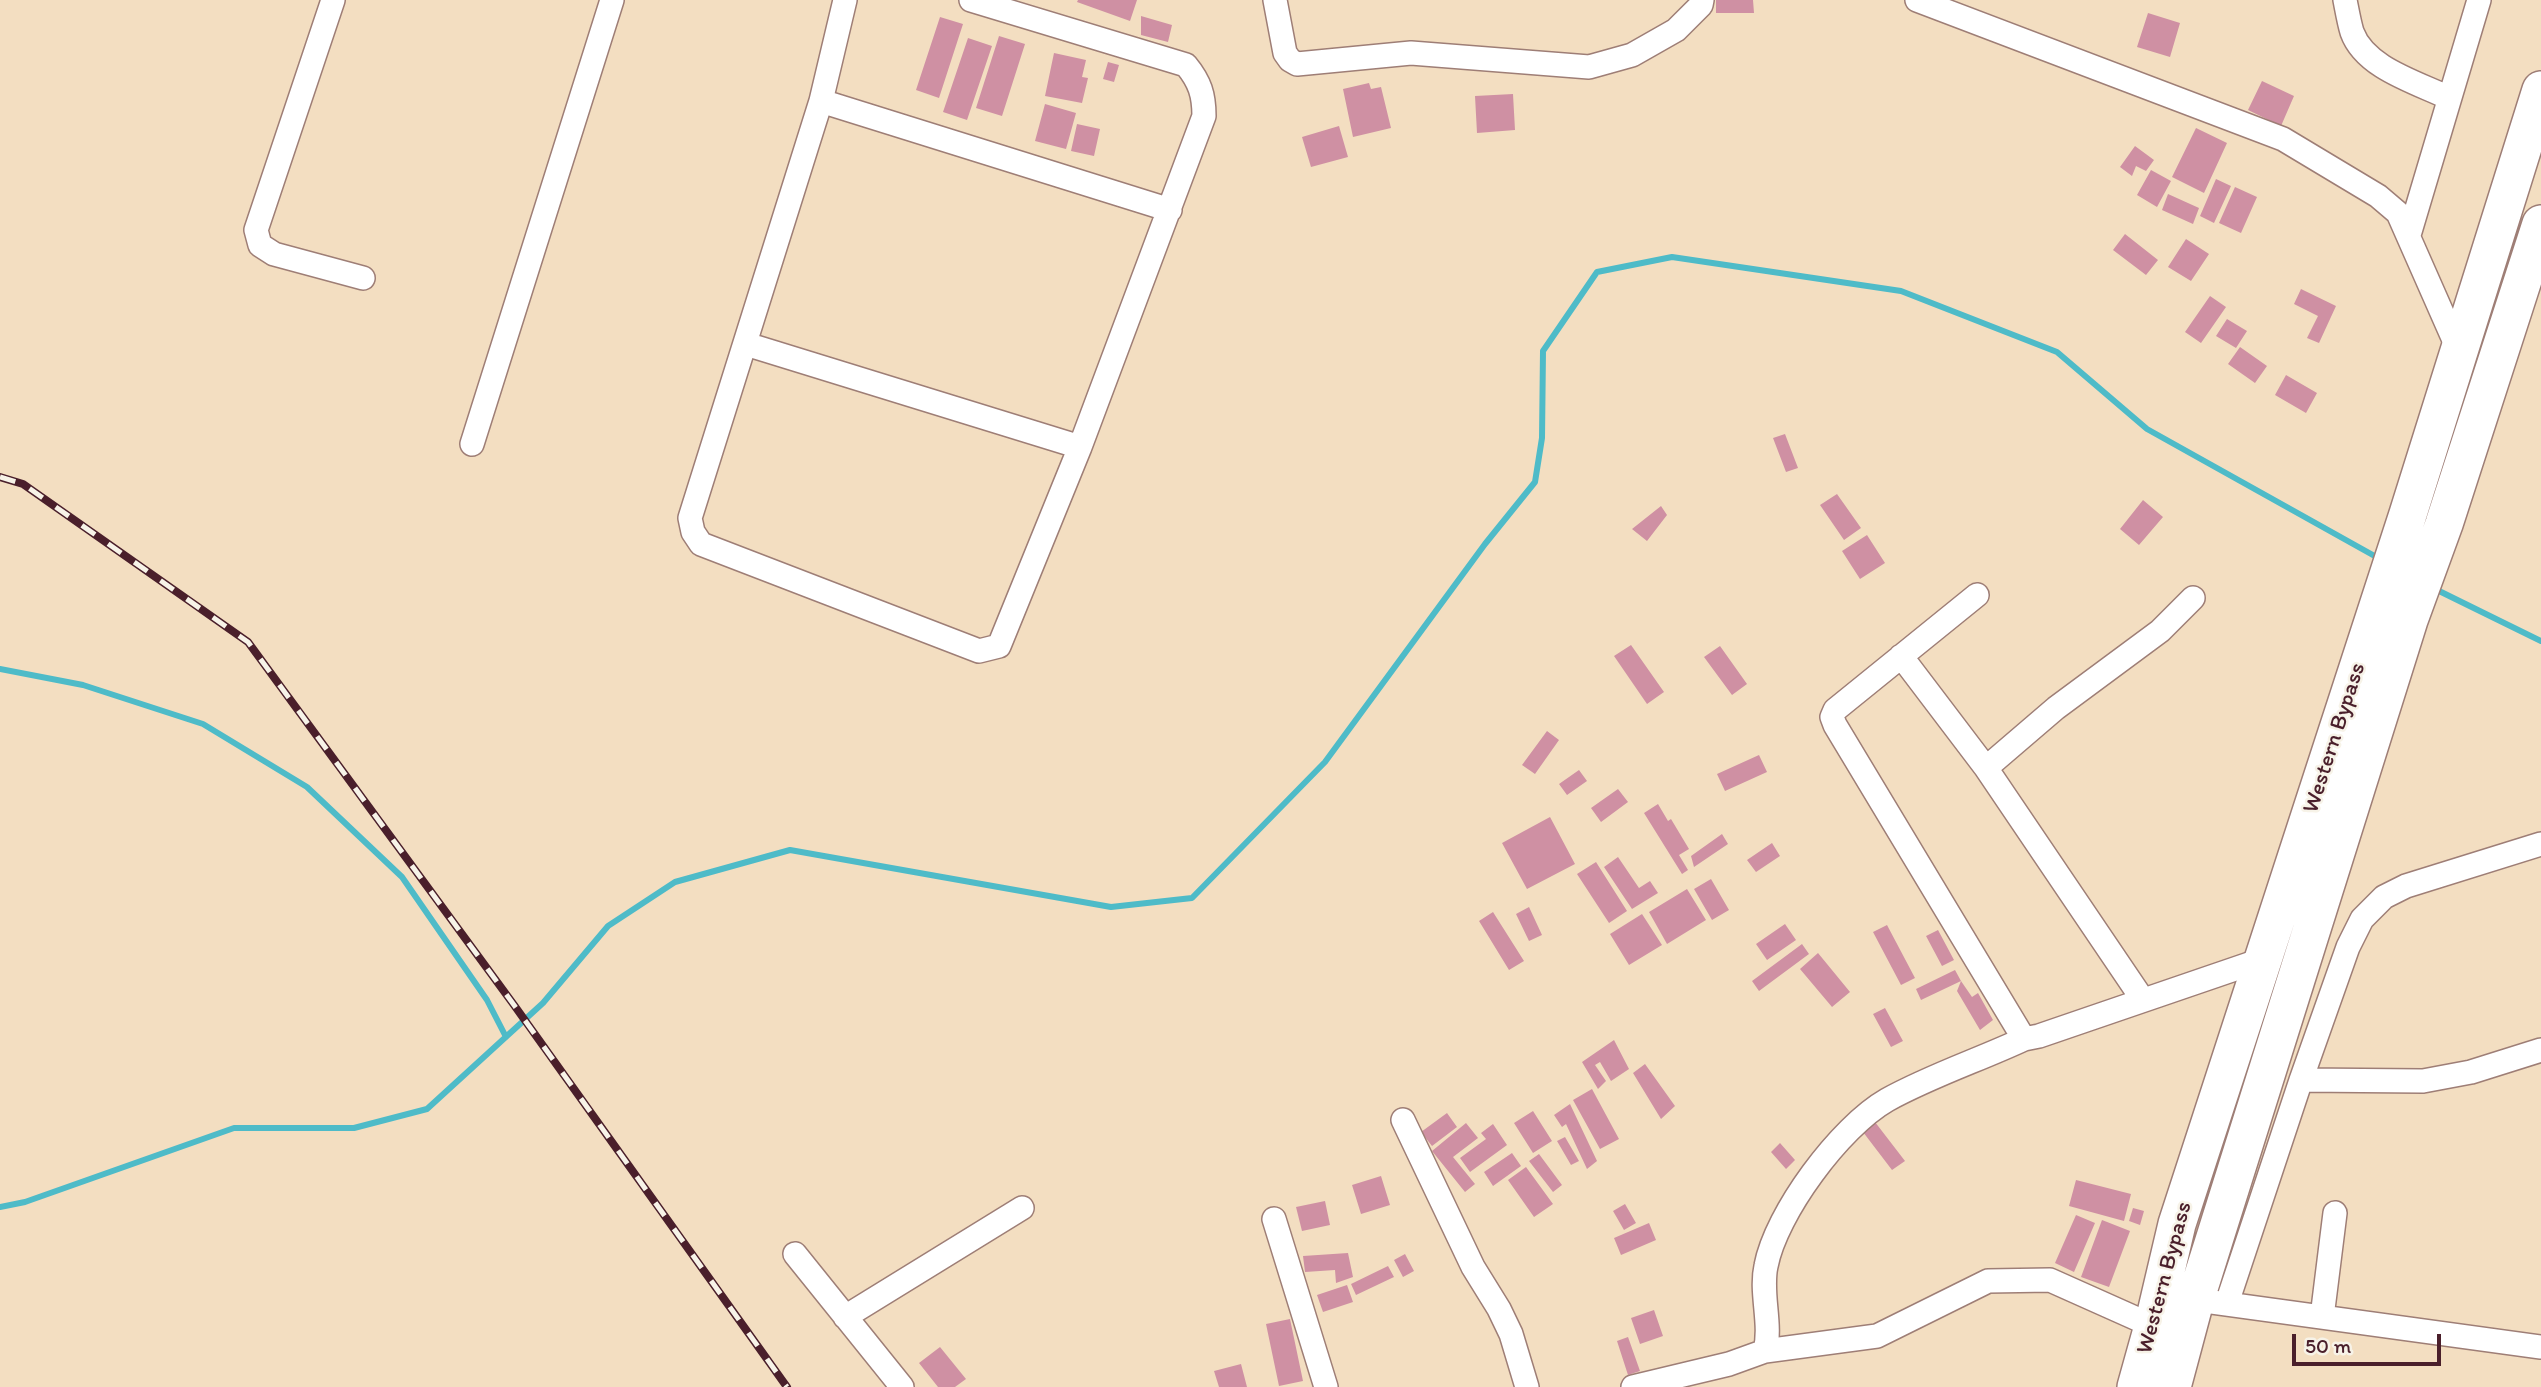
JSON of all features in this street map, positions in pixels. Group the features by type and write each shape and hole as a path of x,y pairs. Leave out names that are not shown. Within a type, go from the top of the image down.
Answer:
{"main road":[{"name":"Western Bypass","path":"2172,1387 2211,1302 2393,613 2408,514 2541,90"},
{"name":"Western Bypass","path":"2136,1387 2177,1224 2264,959 2393,613 2444,524 2541,224"}],"street":[{"path":"333,0 256,230 260,245 274,254 363,278"},
{"path":"472,444 612,0"},
{"path":"845,0 821,101 690,518 693,532 701,544 979,651 999,646 1080,447 1204,116 1204,96 1197,79 1186,65 971,0"},
{"path":"1275,0 1285,54 1297,64 1410,53 1589,67 1632,55 1676,30 1701,5 1702,0"},
{"path":"1917,0 2283,139 2378,197 2398,213 2459,349"},
{"path":"2345,0 2353,34 2375,63 2449,97"},
{"path":"2409,235 2479,0"},
{"path":"821,101 1170,210"},
{"path":"746,345 1080,447"},
{"path":"1977,595 1835,710 1832,717 2024,1039"},
{"path":"1986,768 2064,702 2153,637 2193,598"},
{"path":"1901,656 1986,768 2143,1000"},
{"path":"2541,844 2406,886 2384,898 2362,919 2348,947 2301,1080 2211,1302 2541,1347"},
{"path":"1765,1351 1765,1267 1778,1229 1811,1175 1852,1128 1886,1101 2024,1039 2264,959"},
{"path":"2301,1080 2423,1081 2471,1072 2541,1051"},
{"path":"1403,1120 1473,1267 1511,1334 1527,1387"},
{"path":"845,1317 1022,1209"},
{"path":"2322,1317 2335,1213"},
{"path":"1273,1219 1326,1387"},
{"path":"795,1254 902,1387"},
{"path":"1633,1387 1729,1364 1765,1351 1877,1336 1988,1281 2050,1280 2153,1326"}],"building":[{"path":"1137,0 1130,21 1077,2"},
{"path":"1716,0 1753,0 1754,13 1716,13"},
{"path":"2148,13 2180,23 2170,57 2137,47"},
{"path":"1141,16 1172,25 1168,42 1141,35"},
{"path":"940,17 963,24 939,98 916,90"},
{"path":"999,36 1025,44 1002,116 976,108"},
{"path":"968,38 992,46 967,120 943,112"},
{"path":"1054,53 1086,60 1082,77 1088,78 1082,103 1045,96"},
{"path":"1108,62 1119,65 1114,82 1103,79"},
{"path":"2262,81 2294,96 2281,126 2248,110"},
{"path":"1369,83 1371,89 1381,87 1391,128 1353,137 1343,89"},
{"path":"1513,94 1515,130 1477,133 1475,96"},
{"path":"1045,104 1076,113 1066,149 1035,141"},
{"path":"1077,124 1100,129 1094,156 1071,151"},
{"path":"1339,126 1348,157 1311,167 1302,137"},
{"path":"2196,128 2227,143 2204,193 2172,177"},
{"path":"2135,146 2154,160 2146,171 2136,166 2132,176 2120,167"},
{"path":"2151,170 2171,181 2157,207 2137,195"},
{"path":"2216,179 2231,186 2214,223 2200,216"},
{"path":"2235,187 2257,197 2241,233 2219,223"},
{"path":"2168,194 2199,208 2193,224 2162,210"},
{"path":"2125,234 2158,260 2146,275 2113,250"},
{"path":"2186,239 2209,254 2191,281 2168,267"},
{"path":"2301,289 2336,306 2319,343 2307,338 2318,316 2294,304"},
{"path":"2210,296 2226,307 2201,343 2185,332"},
{"path":"2227,319 2247,331 2236,348 2216,336"},
{"path":"2240,347 2267,366 2255,383 2228,364"},
{"path":"2286,375 2317,393 2306,413 2275,395"},
{"path":"1785,434 1798,468 1786,472 1773,438"},
{"path":"1837,494 1861,528 1844,540 1820,505"},
{"path":"2143,500 2163,517 2139,545 2120,529"},
{"path":"1661,506 1667,515 1647,541 1632,529"},
{"path":"1867,535 1885,563 1860,579 1842,551"},
{"path":"1631,645 1664,692 1647,704 1614,656"},
{"path":"1720,646 1747,684 1732,695 1704,657"},
{"path":"1547,731 1559,740 1535,774 1522,765"},
{"path":"1759,755 1767,772 1725,791 1717,774"},
{"path":"1579,770 1587,781 1567,795 1559,784"},
{"path":"1618,789 1628,802 1601,822 1591,808"},
{"path":"1658,804 1668,821 1671,819 1689,849 1679,855 1688,870 1682,874 1644,813"},
{"path":"1550,817 1575,864 1527,889 1502,843"},
{"path":"1722,834 1728,844 1694,867 1691,856"},
{"path":"1772,843 1780,856 1756,872 1747,860"},
{"path":"1618,857 1639,888 1650,881 1658,893 1632,909 1604,867"},
{"path":"1596,862 1627,911 1609,923 1577,874"},
{"path":"1711,879 1729,910 1712,920 1694,889"},
{"path":"1687,889 1706,920 1667,944 1649,912"},
{"path":"1529,907 1542,935 1529,941 1516,914"},
{"path":"1493,912 1524,961 1509,970 1479,921"},
{"path":"1642,914 1662,945 1629,965 1610,934"},
{"path":"1785,924 1796,940 1767,960 1756,944"},
{"path":"1887,925 1915,978 1901,985 1873,932"},
{"path":"1938,930 1954,960 1942,966 1926,936"},
{"path":"1802,944 1809,954 1759,991 1752,981"},
{"path":"1818,953 1850,992 1832,1007 1800,969"},
{"path":"1955,970 1961,981 1921,1000 1916,989"},
{"path":"1961,981 1972,997 1978,993 1993,1020 1980,1030 1957,991"},
{"path":"1885,1008 1903,1041 1891,1047 1873,1014"},
{"path":"1614,1040 1629,1069 1611,1081 1600,1062 1595,1065 1606,1081 1598,1089 1582,1062"},
{"path":"1645,1064 1675,1106 1661,1119 1633,1073"},
{"path":"1592,1089 1619,1139 1600,1149 1573,1100"},
{"path":"1570,1104 1597,1161 1587,1169 1566,1124 1562,1127 1554,1115"},
{"path":"1533,1111 1552,1141 1533,1153 1514,1123"},
{"path":"1447,1113 1457,1127 1432,1146 1421,1132"},
{"path":"1875,1122 1905,1161 1892,1170 1863,1132"},
{"path":"1466,1123 1478,1138 1453,1157 1475,1184 1465,1192 1432,1151"},
{"path":"1493,1124 1507,1145 1470,1172 1460,1158 1486,1139 1481,1133"},
{"path":"1565,1137 1579,1161 1571,1165 1557,1141"},
{"path":"1780,1143 1795,1160 1786,1169 1771,1152"},
{"path":"1512,1153 1521,1166 1493,1186 1484,1172"},
{"path":"1539,1154 1562,1185 1553,1192 1529,1161"},
{"path":"1526,1167 1553,1204 1534,1217 1508,1180"},
{"path":"1381,1176 1390,1205 1361,1214 1352,1185"},
{"path":"2076,1180 2131,1194 2124,1221 2069,1206"},
{"path":"1325,1201 1330,1225 1302,1231 1296,1207"},
{"path":"1625,1204 1636,1223 1624,1230 1613,1211"},
{"path":"2133,1208 2144,1211 2140,1225 2129,1221"},
{"path":"2076,1215 2095,1223 2074,1272 2055,1263"},
{"path":"2102,1220 2130,1231 2109,1287 2081,1277"},
{"path":"1649,1223 1656,1240 1621,1255 1614,1238"},
{"path":"1348,1253 1353,1277 1336,1283 1335,1270 1305,1272 1303,1256"},
{"path":"1405,1254 1414,1271 1403,1277 1394,1260"},
{"path":"1388,1266 1394,1277 1356,1295 1351,1284"},
{"path":"1347,1285 1353,1302 1323,1312 1317,1295"},
{"path":"1654,1310 1663,1336 1640,1344 1631,1318"},
{"path":"1290,1319 1303,1381 1279,1386 1266,1324"},
{"path":"1628,1337 1640,1371 1628,1375 1617,1341"},
{"path":"940,1347 966,1379 955,1387 938,1387 919,1363"},
{"path":"1241,1364 1247,1387 1219,1387 1214,1371"}],"waterway":[{"path":"0,1207 25,1202 234,1128 354,1128 427,1109 543,1003 608,926 675,882 790,850 1111,907 1192,898 1325,762 1485,544 1535,482 1542,438 1543,351 1597,272 1672,257 1901,291 2057,352 2147,429 2380,559"},
{"path":"2433,588 2541,641"},
{"path":"0,669 83,685 203,724 307,787 402,877 487,1000 506,1037"}],"railway":[{"path":"0,477 23,484 248,642 514,1005 787,1387"}]}
